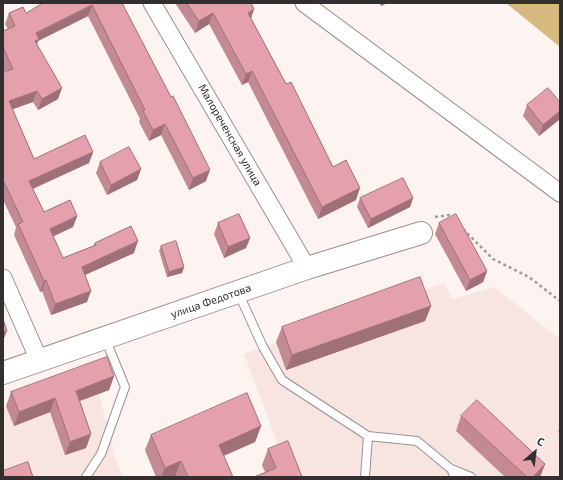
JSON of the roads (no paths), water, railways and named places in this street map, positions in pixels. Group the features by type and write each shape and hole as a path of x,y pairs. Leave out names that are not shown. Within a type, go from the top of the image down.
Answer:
{"street":[{"name":"Малореченская улица","path":"152,3 307,268"},
{"path":"304,3 560,193"},
{"name":"улица Федотова","path":"3,373 307,268 421,233"},
{"path":"3,278 39,360"}],"lane":[{"path":"237,292 263,347 282,380 368,436 417,441 451,469 471,477"},
{"path":"86,477 101,454 125,387 104,337"},
{"path":"365,477 368,436"},
{"path":"451,469 455,477"}]}
